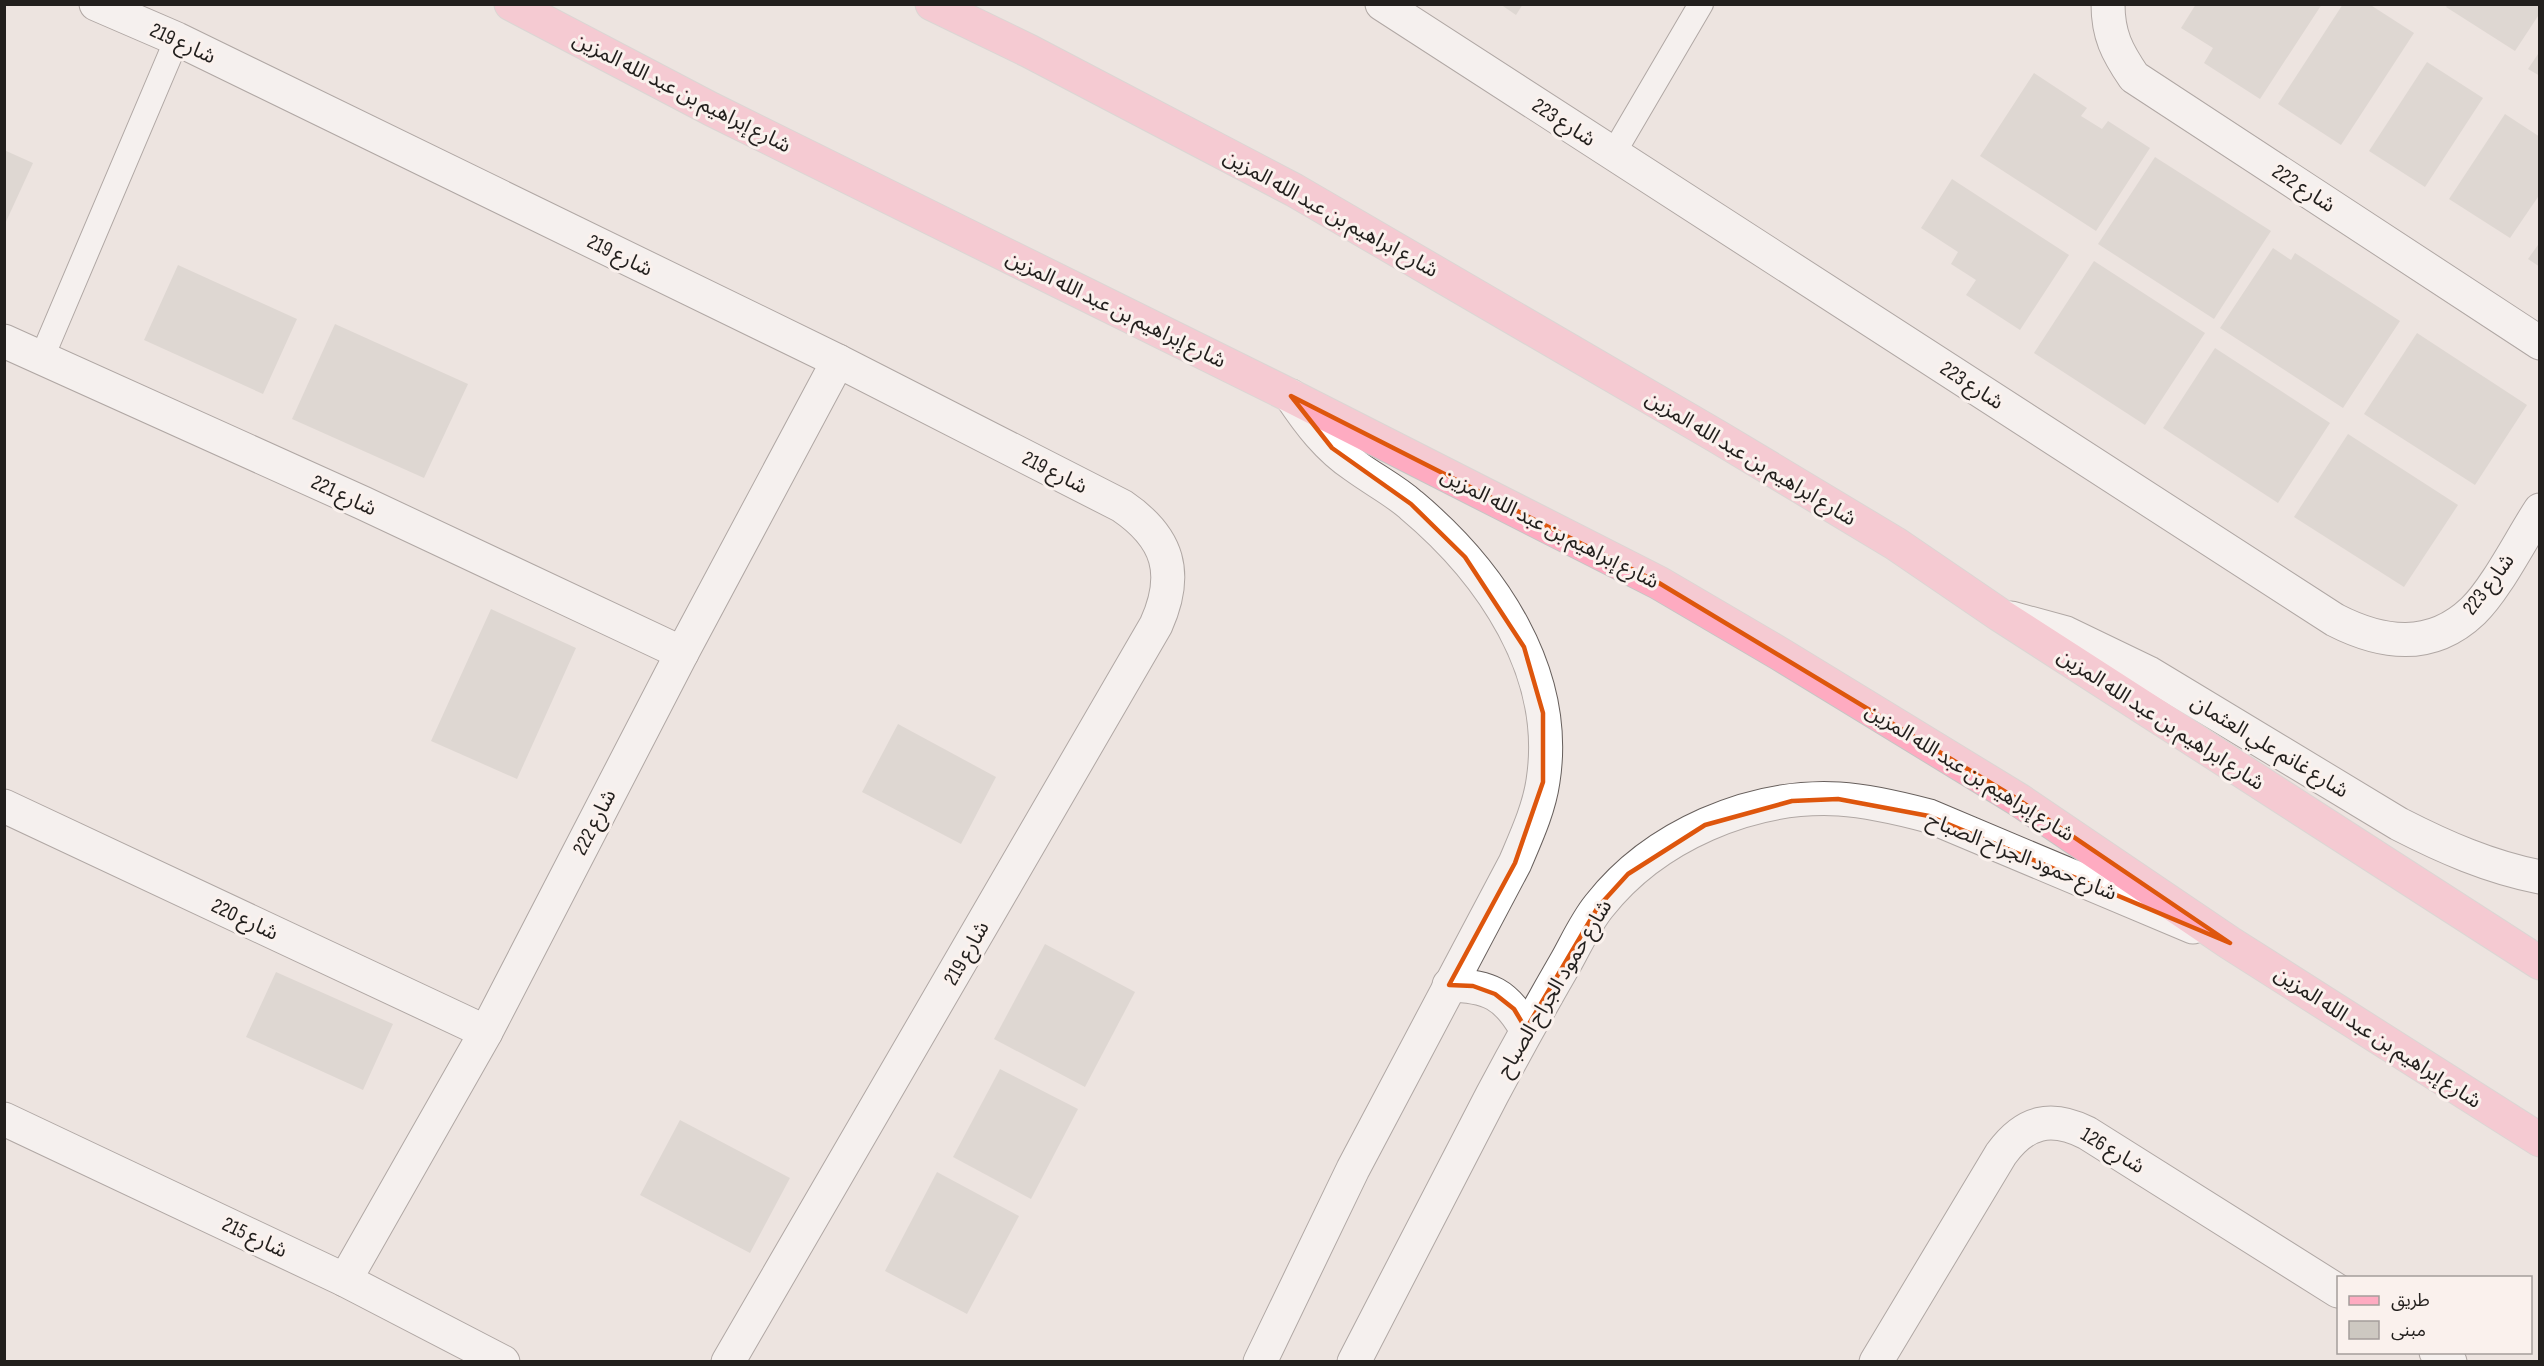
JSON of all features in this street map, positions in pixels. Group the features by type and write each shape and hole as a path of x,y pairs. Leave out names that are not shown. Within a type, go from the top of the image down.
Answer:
{"main road":[{"name":"شارع إبراهيم بن عبد الله المزين","path":"511,4 711,109 1291,396 1659,583 1880,714 2019,800 2230,943 2540,1140"},
{"name":"شارع ابراهيم بن عبد الله المزين","path":"932,4 965,15 1304,196 1719,437 1896,544 2000,615 2540,963"}],"street":[{"name":"شارع 219","path":"96,4 177,39 838,361 1122,506 1141,519 1156,536 1166,558 1170,580 1166,604 1156,626 733,1360"},
{"name":"شارع 223","path":"1382,4 2336,620 2362,634 2390,640 2420,638 2448,630 2473,610 2540,510"},
{"name":"شارع 222","path":"2108,4 2108,23 2116,52 2134,77 2540,343"},
{"name":"شارع 221","path":"4,341 363,503 682,653"},
{"name":"شارع 222","path":"345,1280 486,1032 682,653 838,361"},
{"path":"1260,1362 1353,1169 1515,863 1531,824 1543,782 1545,736 1536,680 1524,647 1508,616 1465,557 1411,504 1332,448 1309,423 1291,396"},
{"name":"شارع غانم علي العثمان","path":"2000,615 2066,633 2149,673 2399,824 2433,841 2485,863 2540,877"},
{"name":"شارع حمود الجراح الصباح","path":"1354,1362 1526,1029 1598,907 1628,874 1665,847 1705,825 1748,810 1792,801 1838,799 1884,804 1929,816 2230,943"},
{"name":"شارع 220","path":"4,806 486,1032"},
{"path":"1449,985 1473,986 1495,994 1514,1009 1526,1029"},
{"name":"شارع 215","path":"4,1119 345,1280 503,1362"},
{"name":"شارع 126","path":"1876,1362 2001,1154 2013,1138 2029,1127 2049,1122 2069,1124 2087,1133 2337,1290"}],"lane":[{"path":"1613,154 1701,4"},
{"path":"42,357 177,39"}],"highlighted area":[{"path":"1291,396 1659,583 2019,800 2230,943 1929,816 1838,799 1792,801 1705,825 1628,874 1598,907 1526,1029 1514,1009 1495,994 1473,986 1449,985 1515,863 1543,782 1543,713 1524,647 1465,557 1411,504 1332,448"}],"building":[{"path":"1500,4 1523,4 1516,15"},
{"path":"2196,4 2322,4 2260,99 2204,63 2213,48 2181,28"},
{"path":"2343,4 2369,4 2414,33 2341,145 2278,104"},
{"path":"2448,4 2540,4 2540,13 2515,51 2446,7"},
{"path":"2540,51 2540,76 2528,69"},
{"path":"2427,62 2483,98 2425,187 2369,151"},
{"path":"2034,73 2087,108 2081,116 2102,129 2108,121 2150,148 2096,231 1980,156"},
{"path":"2505,114 2540,137 2540,194 2510,238 2449,199"},
{"path":"4,150 33,163 4,226"},
{"path":"2155,157 2271,231 2214,319 2098,244"},
{"path":"1952,179 2069,255 2020,330 1966,295 1976,280 1951,264 1958,252 1921,228"},
{"path":"2540,242 2540,267 2528,259"},
{"path":"2273,248 2291,260 2295,253 2400,321 2343,408 2220,328"},
{"path":"2094,261 2205,333 2145,425 2034,353"},
{"path":"178,265 297,319 263,394 144,340"},
{"path":"335,324 468,384 424,478 292,419"},
{"path":"2417,333 2527,405 2475,485 2364,414"},
{"path":"2215,348 2330,423 2278,503 2163,428"},
{"path":"2348,434 2458,505 2404,587 2294,517"},
{"path":"491,609 576,648 517,779 431,741"},
{"path":"898,724 996,777 961,844 862,792"},
{"path":"1045,944 1135,992 1085,1087 994,1039"},
{"path":"276,972 393,1024 363,1090 246,1037"},
{"path":"1000,1069 1078,1109 1031,1199 953,1157"},
{"path":"680,1120 790,1178 750,1253 640,1195"},
{"path":"937,1172 1019,1216 967,1314 885,1271"}]}
